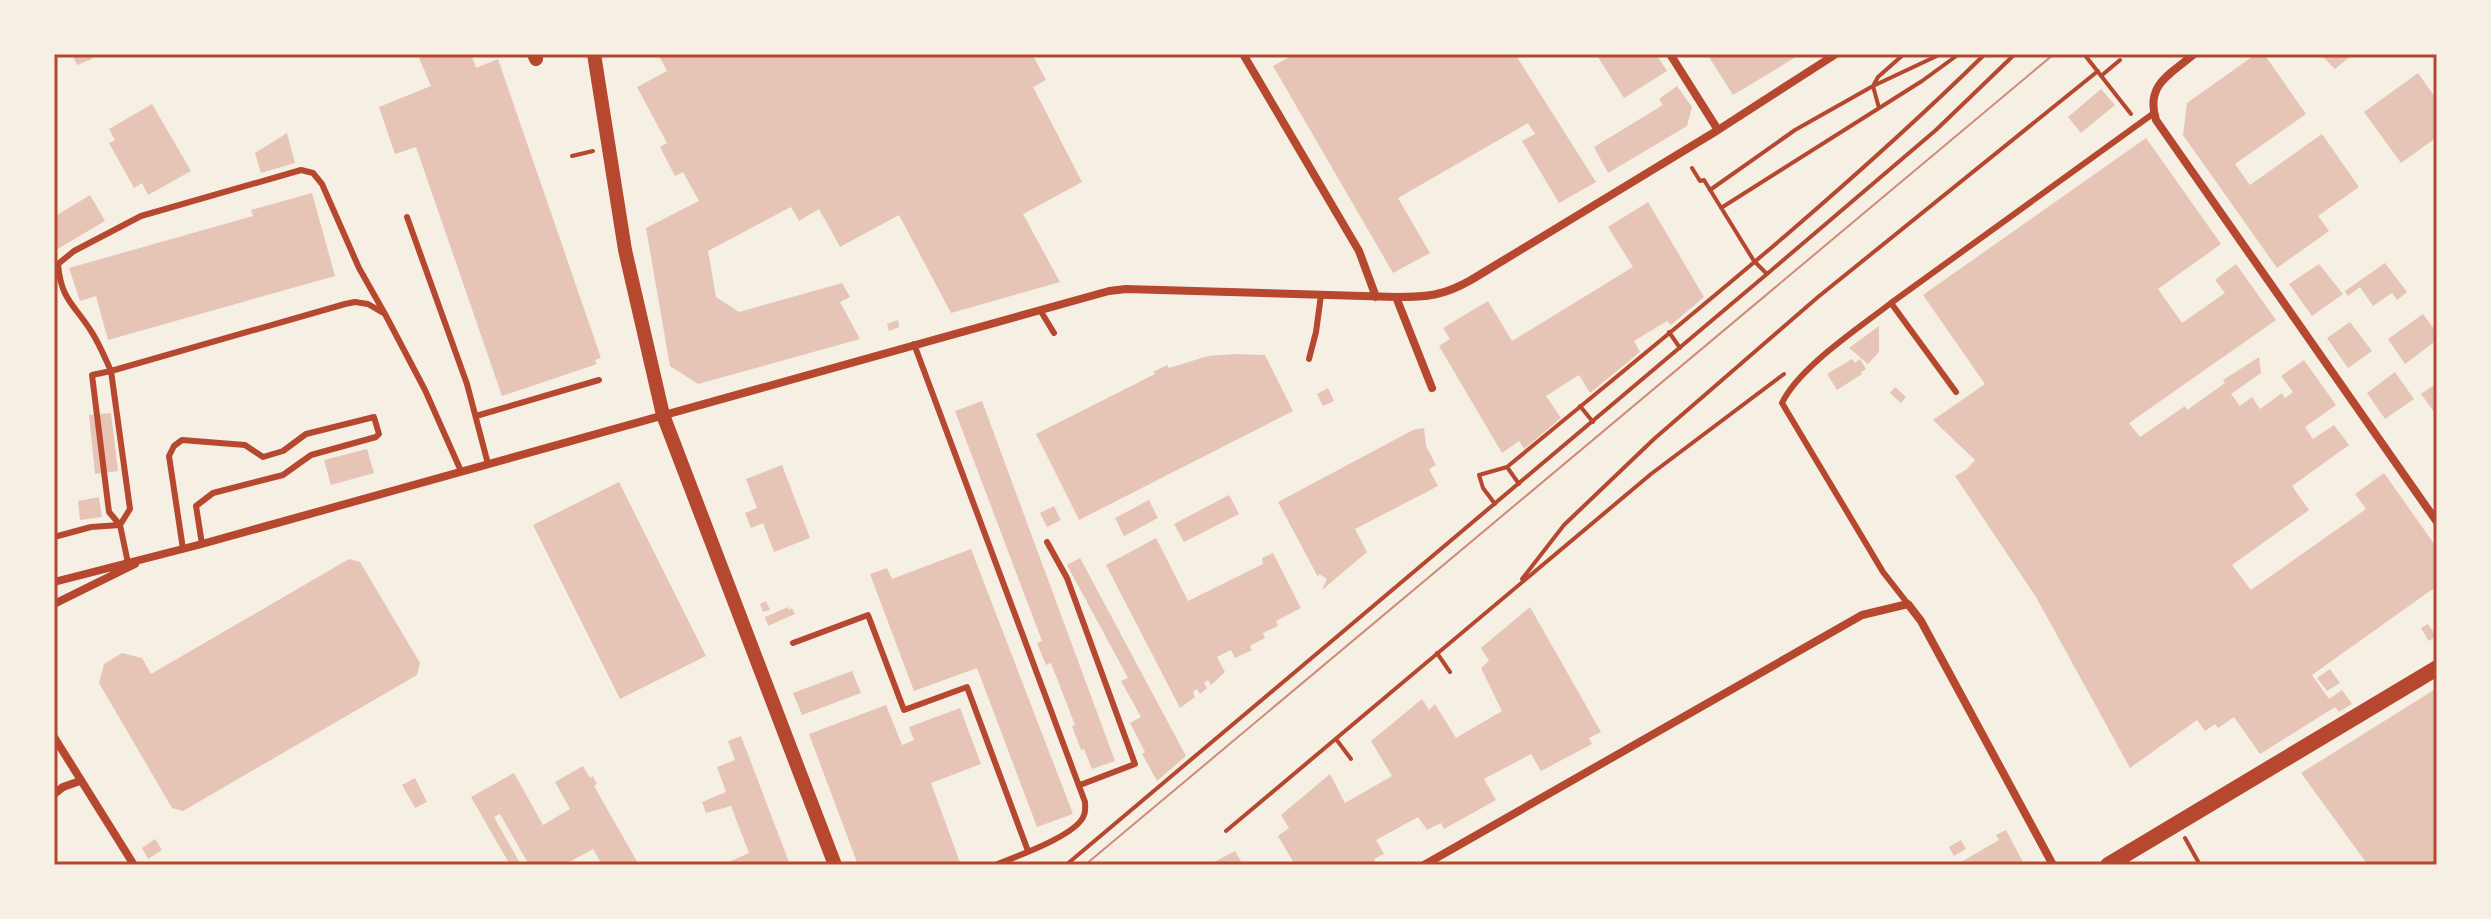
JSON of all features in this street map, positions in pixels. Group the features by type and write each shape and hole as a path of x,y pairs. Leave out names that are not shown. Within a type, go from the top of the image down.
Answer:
{"main road":[{"path":"2108,865 2437,668"}],"street":[{"path":"594,54 625,250 663,415 835,865"},
{"path":"1243,54 1359,251 1376,297"},
{"path":"1670,54 1718,130"},
{"path":"54,582 202,544 1109,291 1433,297 1452,291 1718,130 1836,54"},
{"path":"2194,54 2159,84 2152,98 2154,113 2175,149 2437,522"},
{"path":"1396,297 1432,388"},
{"path":"54,604 147,559"},
{"path":"1424,865 1862,615 1908,604 1921,621 2053,865"},
{"path":"54,737 134,865"},
{"path":"54,794 80,781"}],"lane":[{"path":"1908,604 1883,572 1782,403 1787,392 1830,351 1891,303 2154,113"},
{"path":"120,525 130,509 111,371 91,330 64,294 58,264 74,251 141,216 301,170 313,173 322,184 359,268 425,390 461,471"},
{"path":"407,217 467,384 488,464"},
{"path":"1309,359 1321,295"},
{"path":"128,563 120,525 109,512 92,375 355,302 368,304 385,314"},
{"path":"1891,303 1956,392"},
{"path":"1040,310 1054,333"},
{"path":"914,344 1085,802 1084,815 1077,825 995,865"},
{"path":"476,416 599,380"},
{"path":"183,549 169,456 174,446 182,440 245,445 263,457 283,451 306,434 371,415 374,417 379,434 376,437 311,455 283,475 213,493 196,506 202,544"},
{"path":"54,537 91,527 120,525"},
{"path":"1047,542 1067,578 1135,764 1080,785"},
{"path":"793,643 868,615 904,710 967,687 1028,851"}],"path":[{"path":"1879,108 1873,86 1878,77 1904,54"},
{"path":"1710,190 1795,130 1873,86 1941,54"},
{"path":"1721,208 1922,81 1959,54"},
{"path":"1495,504 1483,488 1479,475 1507,467 1889,146 1985,54"},
{"path":"1066,865 1936,130 2015,54"},
{"path":"2084,54 2139,123"},
{"path":"1517,586 1564,525 1654,439 1818,297 2120,60"},
{"path":"1692,168 1700,181 1704,180 1754,261 1767,274"},
{"path":"1669,332 1680,348"},
{"path":"1226,831 1651,474 1788,371"},
{"path":"1580,406 1593,422"},
{"path":"1507,467 1519,484"},
{"path":"1437,653 1450,672"},
{"path":"1336,739 1351,759"},
{"path":"2177,822 2200,865"}],"building":[{"path":"90,54 92,59 77,65 73,56"},
{"path":"428,54 471,54 476,68 498,59 601,358 595,360 597,364 502,396 416,147 395,154 379,107 431,86 419,58"},
{"path":"658,54 1032,54 1046,80 1033,87 1082,182 1023,214 1060,282 951,313 899,215 840,247 819,209 799,221 791,207 708,251 716,297 739,312 842,283 850,297 840,302 860,339 698,384 670,366 646,228 699,201 683,172 675,176 660,147 667,143 637,87 667,71"},
{"path":"1295,54 1515,54 1596,182 1559,203 1522,141 1535,134 1528,123 1398,198 1430,253 1393,273 1273,66"},
{"path":"1596,54 1656,54 1667,71 1624,98"},
{"path":"1707,54 1801,54 1733,95"},
{"path":"2256,54 2264,54 2306,114 2235,164 2250,185 2322,134 2359,187 2318,216 2329,231 2277,268 2183,135 2187,103"},
{"path":"2320,54 2353,54 2335,69"},
{"path":"2418,73 2437,100 2437,137 2401,163 2364,112"},
{"path":"1677,86 1692,107 1687,126 1608,173 1594,147 1663,105 1659,99"},
{"path":"2101,89 2115,105 2081,133 2068,117"},
{"path":"152,104 191,171 148,195 142,183 134,188 109,143 115,140 109,129"},
{"path":"287,133 295,163 261,173 255,153"},
{"path":"2146,138 2221,244 2158,289 2182,323 2225,293 2215,280 2236,264 2276,320 2129,423 2140,437 2185,406 2187,410 2225,383 2223,380 2259,357 2261,373 2231,394 2240,406 2252,397 2260,409 2282,393 2285,398 2293,392 2281,376 2304,360 2336,405 2305,427 2313,439 2334,425 2349,445 2292,486 2309,510 2232,565 2251,590 2366,509 2355,494 2384,473 2437,548 2437,586 2312,675 2329,699 2342,690 2352,704 2339,712 2335,707 2260,754 2234,717 2218,728 2215,724 2205,731 2197,720 2130,768 2036,597 1955,476 1975,460 1933,420 1985,384 1923,295"},
{"path":"312,193 335,276 108,340 96,296 80,301 69,268 253,216 251,210"},
{"path":"90,195 105,221 54,251 54,217"},
{"path":"1648,202 1704,297 1671,325 1667,321 1634,341 1640,352 1590,393 1579,375 1546,396 1561,418 1524,449 1519,441 1502,453 1439,346 1450,339 1443,328 1488,301 1512,341 1633,267 1608,227"},
{"path":"2385,263 2407,292 2397,300 2392,293 2373,306 2360,287 2348,296 2345,291"},
{"path":"2319,264 2343,294 2312,316 2289,284"},
{"path":"2423,314 2437,333 2437,340 2405,364 2388,339"},
{"path":"898,320 899,327 889,331 887,324"},
{"path":"2350,322 2372,351 2348,368 2327,338"},
{"path":"1879,326 1879,352 1868,364 1849,348"},
{"path":"1265,355 1293,411 1079,520 1036,434 1167,365 1169,368 1208,356"},
{"path":"1852,359 1855,363 1860,359 1866,369 1837,390 1827,374"},
{"path":"2395,372 2414,399 2385,419 2367,393"},
{"path":"2437,383 2437,416 2421,394"},
{"path":"1895,387 1906,397 1901,403 1890,393"},
{"path":"1328,388 1334,401 1323,406 1317,394"},
{"path":"982,401 1115,761 1092,769 1084,749 1081,750 1072,726 1075,725 1051,663 1046,665 1037,643 1042,641 955,411"},
{"path":"111,413 118,471 95,474 89,415"},
{"path":"1424,428 1426,446 1436,465 1429,469 1438,486 1355,529 1367,552 1322,590 1327,579 1319,574 1318,577 1278,502 1413,430"},
{"path":"367,449 374,473 331,485 324,460"},
{"path":"782,465 810,538 774,552 763,523 751,528 745,513 757,508 746,479"},
{"path":"619,482 706,656 620,699 533,525"},
{"path":"1229,495 1239,514 1184,542 1174,524"},
{"path":"99,497 102,517 80,520 78,501"},
{"path":"1149,500 1158,518 1124,536 1115,518"},
{"path":"1054,506 1061,520 1047,527 1040,513"},
{"path":"1156,538 1188,601 1263,564 1262,558 1273,553 1301,608 1276,621 1278,626 1263,633 1265,638 1250,646 1252,650 1235,658 1231,650 1217,657 1225,672 1211,685 1208,680 1204,683 1207,688 1200,694 1197,689 1193,692 1195,697 1180,708 1106,565"},
{"path":"971,549 1073,814 1037,827 977,668 914,691 870,574 887,568 892,579"},
{"path":"1080,558 1186,756 1157,781 1130,723 1141,717 1121,681 1128,678 1067,565"},
{"path":"349,559 360,562 420,663 417,675 183,811 172,808 99,683 104,664 122,653 142,658 151,674"},
{"path":"766,601 770,610 763,612 760,604"},
{"path":"788,607 795,614 768,626 765,617"},
{"path":"1530,607 1601,732 1589,738 1592,744 1541,771 1531,754 1484,779 1496,800 1444,829 1441,823 1427,830 1418,817 1376,840 1384,854 1374,859 1377,865 1295,865 1278,836 1289,828 1281,815 1330,774 1345,803 1392,776 1371,741 1422,699 1429,710 1435,704 1456,738 1502,711 1481,668 1489,661 1481,648"},
{"path":"2428,624 2436,636 2429,641 2421,628"},
{"path":"2330,669 2340,683 2327,691 2317,678"},
{"path":"852,671 861,693 802,715 793,693"},
{"path":"2437,688 2437,865 2368,865 2301,773"},
{"path":"886,705 902,745 914,740 909,727 960,708 981,764 931,783 961,865 858,865 809,734"},
{"path":"741,736 790,865 722,865 749,853 731,806 706,813 702,802 726,792 717,767 735,760 728,741"},
{"path":"583,766 590,778 593,776 597,784 594,786 639,865 602,865 593,849 564,865 529,865 500,814 494,817 521,865 510,865 471,797 514,773 543,825 570,809 555,782"},
{"path":"415,778 427,802 415,808 402,785"},
{"path":"2006,830 2023,862 2018,865 1956,865 1999,840 1996,835"},
{"path":"155,839 162,850 148,859 142,848"},
{"path":"1961,840 1966,849 1954,856 1949,847"},
{"path":"1235,851 1243,865 1209,865"}],"tram line":[{"path":"1085,865 2054,54"}]}
